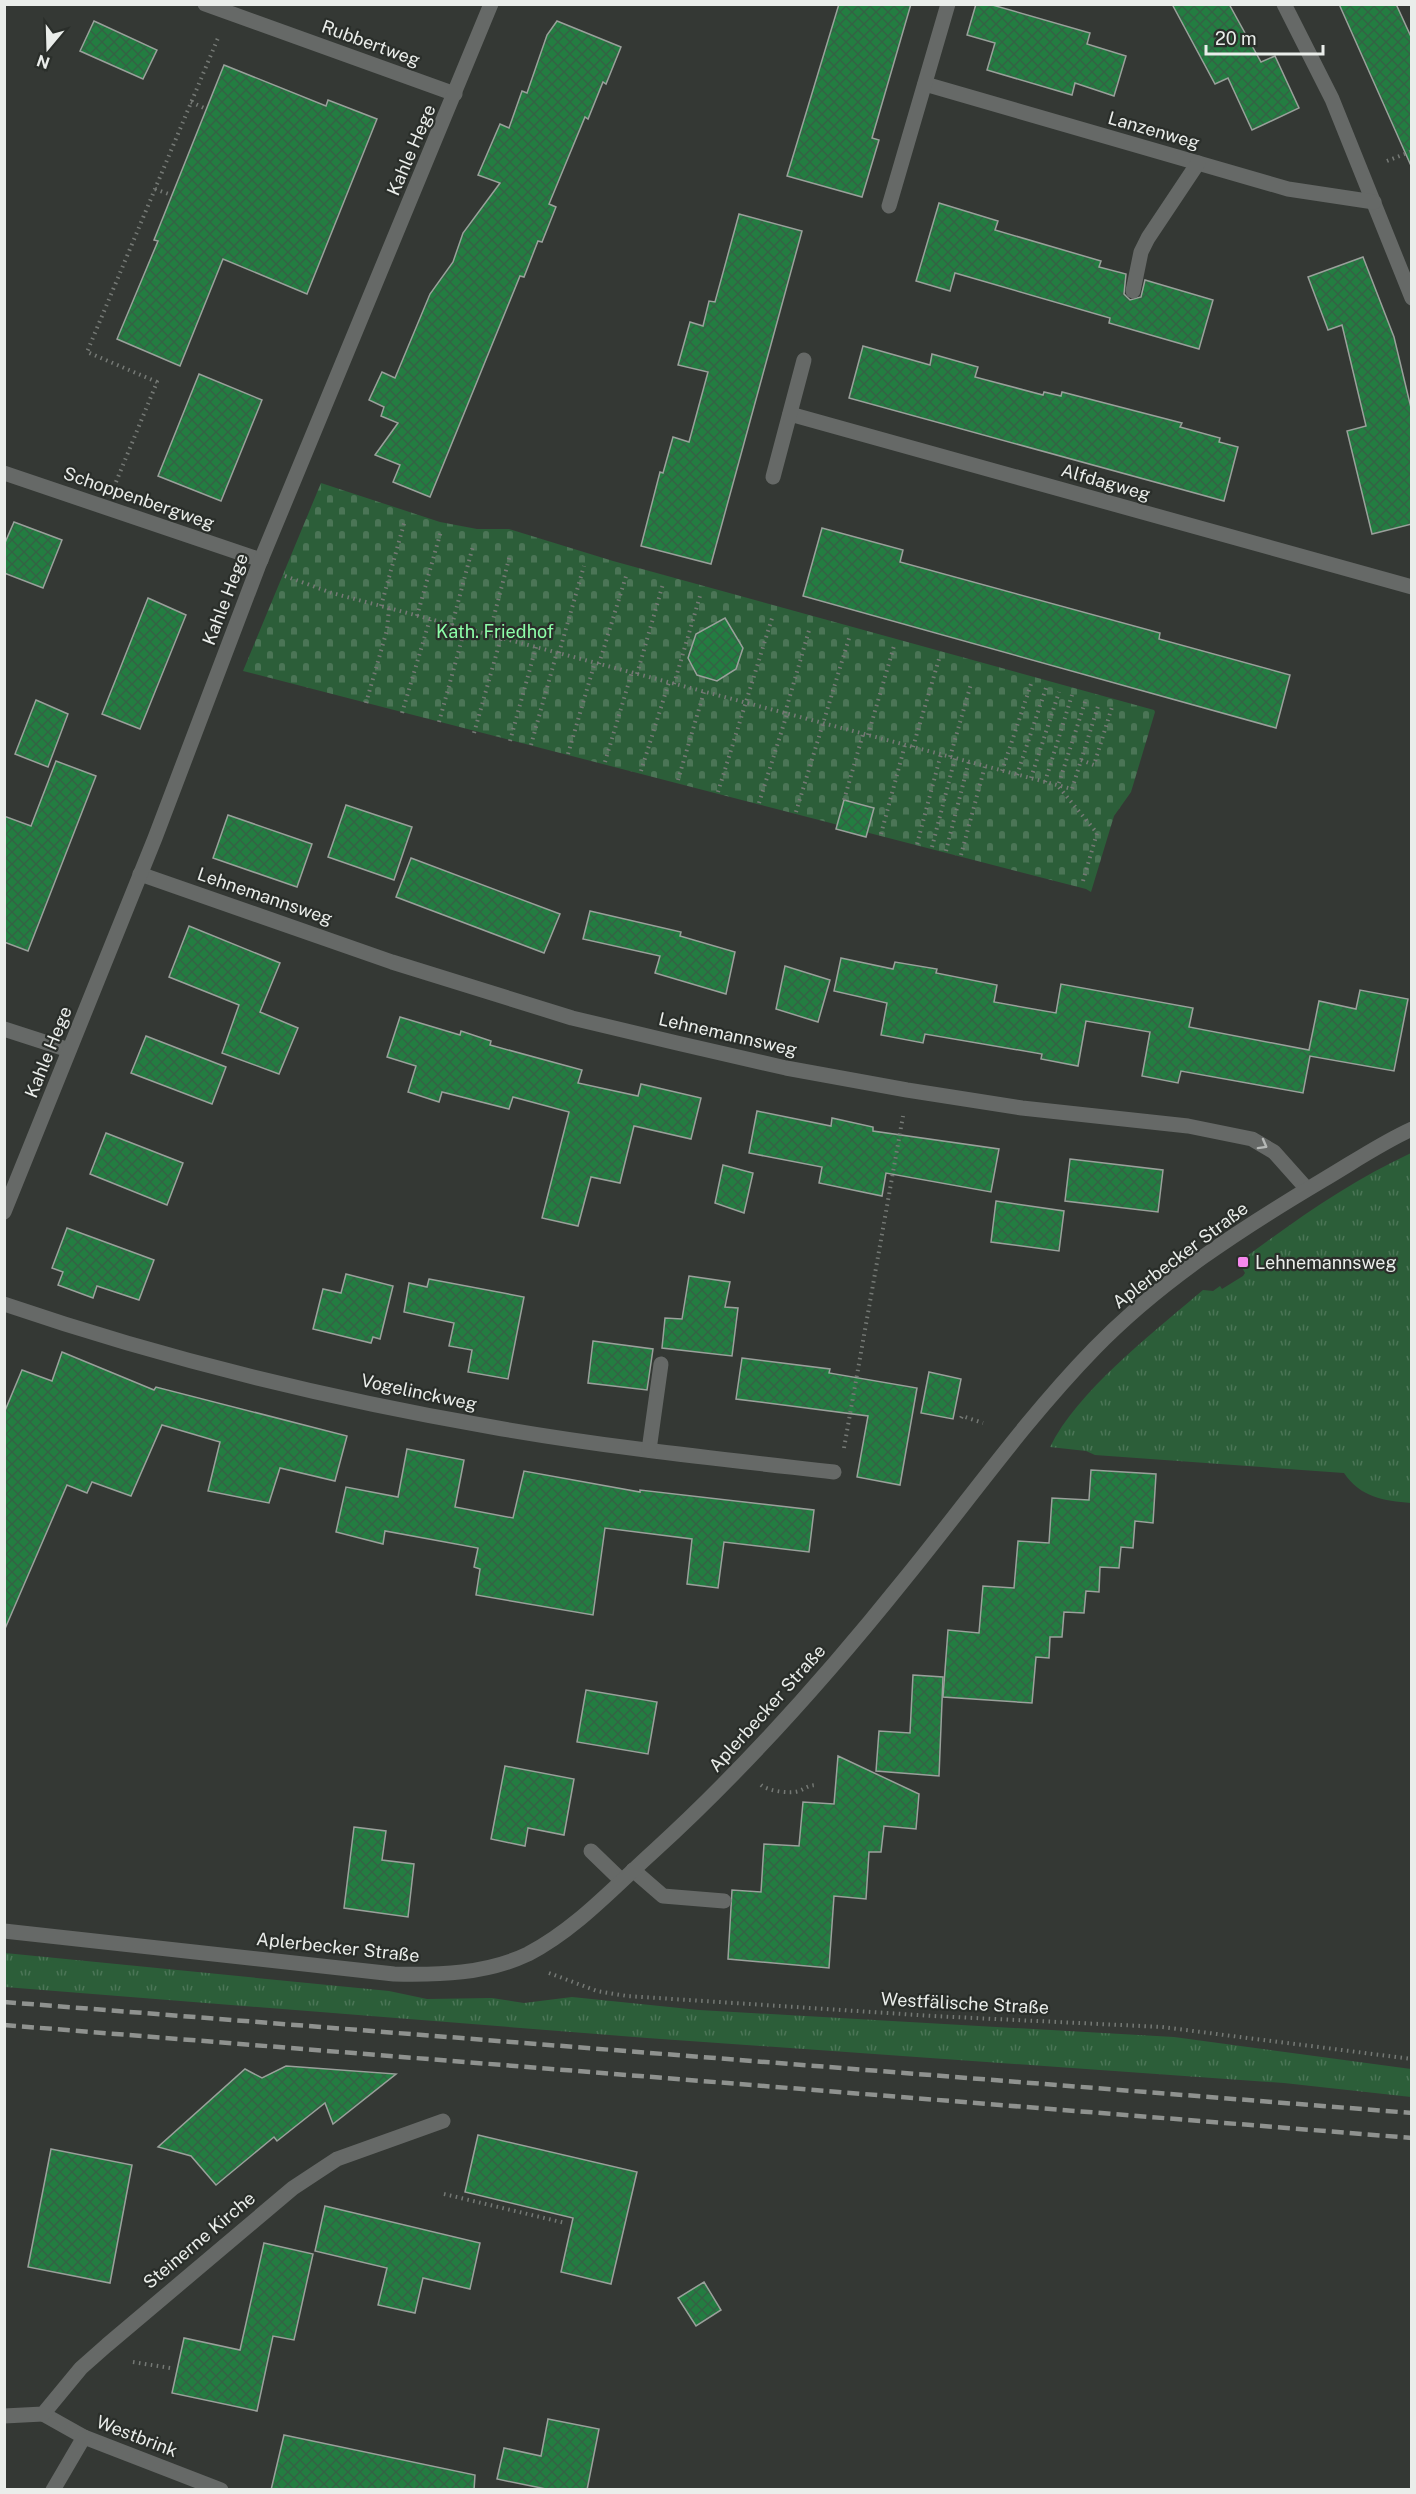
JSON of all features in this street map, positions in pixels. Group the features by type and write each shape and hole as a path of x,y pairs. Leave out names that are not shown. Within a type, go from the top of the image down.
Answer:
{"street":[{"name":"Rubbertweg","path":"205,4 455,94"},
{"name":"Kahle Hege","path":"4,1212 140,874 260,563 491,4"},
{"path":"890,206 948,4"},
{"path":"1284,4 1332,99 1412,298"},
{"name":"Lanzenweg","path":"926,84 1288,189 1374,202"},
{"path":"1133,291 1141,252 1148,238 1198,163"},
{"path":"773,477 804,360"},
{"name":"Alfdagweg","path":"790,414 1412,587"},
{"name":"Schoppenbergweg","path":"4,473 260,563"},
{"name":"Lehnemannsweg","path":"140,874 392,962 572,1018 786,1068 908,1090 1022,1108 1207,1129 1252,1139 1274,1152 1307,1189"},
{"path":"4,1029 69,1050"},
{"name":"Aplerbecker Straße","path":"4,1931 430,1976 473,1970 524,1955 572,1925 740,1768 836,1662 1033,1417 1093,1350 1166,1284 1262,1216 1412,1129"},
{"name":"Vogelinckweg","path":"4,1304 156,1350 330,1394 493,1428 649,1450 834,1472"},
{"path":"649,1450 661,1364"},
{"path":"591,1851 663,1896 724,1901"},
{"name":"Steinerne Kirche","path":"42,2414 81,2368 293,2188 337,2159 444,2121"},
{"path":"4,2416 42,2414"},
{"name":"Westbrink","path":"42,2414 84,2437 220,2490"},
{"path":"53,2490 84,2437"}],"path":[{"path":"105,507 157,382 87,352 228,13"},
{"path":"191,102 204,108"},
{"path":"155,189 169,194"},
{"path":"381,606 405,520"},
{"path":"417,615 441,531"},
{"path":"452,625 473,546"},
{"path":"489,635 510,555"},
{"path":"260,563 333,593 1072,789 1099,703"},
{"path":"531,745 584,566"},
{"path":"568,754 627,573"},
{"path":"605,762 663,585"},
{"path":"641,771 700,596"},
{"path":"366,703 387,630 389,608"},
{"path":"717,792 773,615"},
{"path":"402,713 430,619"},
{"path":"759,803 810,627"},
{"path":"439,722 465,628"},
{"path":"796,812 850,635"},
{"path":"474,733 501,638"},
{"path":"844,800 894,646"},
{"path":"510,741 536,647"},
{"path":"913,747 939,659"},
{"path":"950,757 971,684"},
{"path":"1002,771 1031,684"},
{"path":"1017,775 1046,688"},
{"path":"678,780 705,692"},
{"path":"1031,778 1059,692"},
{"path":"1045,782 1072,695"},
{"path":"1058,786 1086,699"},
{"path":"1081,760 1094,765 1112,707"},
{"path":"881,834 905,745"},
{"path":"917,844 941,754"},
{"path":"932,847 955,758"},
{"path":"946,851 969,762"},
{"path":"961,855 985,766"},
{"path":"1058,786 1097,833 1083,881"},
{"path":"834,1472 839,1473 843,1454 908,1090"},
{"path":"961,1418 962,1416 983,1423"},
{"path":"740,1768 766,1789 797,1794 810,1785 817,1785"},
{"name":"Westfälische Straße","path":"524,1955 556,1977 597,1991 627,1996 910,2015 1162,2027 1412,2059"},
{"path":"444,2194 565,2223"},
{"path":"128,2361 170,2368"}],"green space":[{"name":"Kath. Friedhof","path":"321,483 440,522 477,529 509,529 613,561 1154,710 1131,792 1114,816 1091,892 243,671"},
{"path":"1411,1153 1411,1503 1391,1501 1365,1493 1357,1488 1344,1473 1095,1455 1086,1451 1050,1447 1062,1426 1096,1385 1137,1346 1203,1290 1213,1291 1220,1286 1222,1289 1243,1276 1245,1273 1239,1262 1344,1189"},
{"path":"5,1953 389,1991 427,1999 492,1998 524,2003 572,1997 699,2010 1174,2037 1411,2069 1411,2097 1284,2083 647,2038 5,1987"}],"building":[{"path":"839,4 911,4 872,138 879,140 862,197 787,176"},
{"path":"976,4 989,4 1090,33 1087,44 1126,56 1114,96 1075,83 1072,95 987,70 995,43 967,35"},
{"path":"1172,4 1229,4 1261,62 1275,56 1299,108 1252,130 1228,78 1215,84"},
{"path":"1339,4 1396,4 1412,39 1412,168"},
{"path":"94,21 157,50 143,79 80,51"},
{"path":"557,21 621,47 588,119 585,117 549,204 556,207 542,242 538,241 524,277 520,276 430,497 393,482 400,465 375,455 398,423 381,416 384,407 369,400 382,372 395,378 430,294 453,262 463,233 500,183 478,175 500,124 509,128 522,91 527,93 547,35"},
{"path":"224,65 326,106 328,100 377,119 307,294 223,259 180,366 117,339 158,241 154,240"},
{"path":"939,203 998,221 995,230 1101,261 1099,267 1126,274 1124,294 1130,300 1141,297 1145,280 1213,300 1199,349 1109,323 1110,318 955,273 950,291 916,281"},
{"path":"739,214 802,231 711,564 641,546 660,472 663,473 673,437 689,442 708,372 678,365 690,322 703,326 709,301 715,302"},
{"path":"1363,257 1394,337 1412,412 1412,524 1372,534 1347,431 1366,426 1342,325 1328,330 1308,277"},
{"path":"863,346 930,365 932,354 978,367 975,377 1043,395 1044,392 1061,396 1062,392 1182,423 1180,427 1220,438 1219,442 1238,447 1224,501 849,398"},
{"path":"199,374 262,400 221,501 158,476"},
{"path":"14,522 62,540 43,588 4,573 4,545"},
{"path":"822,528 903,550 900,562 1160,633 1159,639 1290,675 1276,728 803,596"},
{"path":"148,598 186,615 140,729 102,714"},
{"path":"725,618 743,648 736,669 717,681 697,675 688,658 696,634"},
{"path":"36,700 68,714 48,767 15,754"},
{"path":"56,761 96,776 28,951 4,942 4,816 31,826"},
{"path":"844,800 874,808 866,837 836,829"},
{"path":"346,805 412,827 394,880 328,857"},
{"path":"228,815 312,844 297,887 213,858"},
{"path":"411,858 560,914 544,953 396,897"},
{"path":"590,911 681,932 680,936 735,952 726,994 655,973 660,956 583,939"},
{"path":"189,926 280,963 260,1012 298,1028 279,1074 222,1053 239,1005 169,977"},
{"path":"841,958 893,969 895,962 937,969 936,973 997,985 994,1002 1056,1013 1061,984 1193,1008 1189,1027 1309,1050 1319,1001 1356,1009 1360,990 1408,999 1394,1071 1310,1056 1303,1093 1181,1071 1178,1083 1142,1076 1150,1032 1086,1021 1078,1066 1041,1059 1042,1054 925,1034 923,1043 881,1035 887,1003 834,991"},
{"path":"785,966 830,980 818,1022 776,1009"},
{"path":"400,1017 460,1035 461,1031 491,1041 490,1045 582,1070 578,1083 638,1096 641,1084 701,1098 691,1139 634,1126 620,1183 591,1177 578,1226 542,1218 569,1112 513,1097 509,1109 442,1092 439,1102 408,1092 416,1066 387,1057"},
{"path":"146,1036 226,1067 212,1104 131,1073"},
{"path":"757,1111 831,1126 832,1118 873,1127 873,1131 999,1149 991,1192 886,1173 882,1196 819,1183 822,1167 749,1153"},
{"path":"106,1133 183,1163 167,1205 90,1174"},
{"path":"1070,1159 1163,1170 1158,1212 1065,1201"},
{"path":"723,1165 753,1173 744,1213 715,1203"},
{"path":"996,1201 1064,1211 1059,1251 991,1242"},
{"path":"67,1228 154,1260 139,1300 97,1286 93,1298 58,1285 63,1272 52,1268"},
{"path":"346,1274 393,1286 380,1339 373,1337 371,1343 313,1329 323,1289 341,1293"},
{"path":"689,1276 730,1282 725,1307 738,1308 732,1356 662,1348 665,1318 682,1319"},
{"path":"429,1279 524,1297 508,1379 468,1372 472,1350 449,1346 454,1323 404,1312 409,1283 427,1287"},
{"path":"593,1341 653,1349 647,1390 588,1383"},
{"path":"62,1352 154,1390 156,1387 347,1436 335,1481 280,1468 269,1503 208,1491 220,1442 162,1425 131,1496 92,1482 87,1493 67,1485 4,1631 4,1413 22,1370 52,1381"},
{"path":"742,1358 830,1369 829,1373 917,1388 900,1485 857,1477 868,1416 736,1399"},
{"path":"929,1372 961,1379 953,1419 921,1413"},
{"path":"407,1449 464,1460 455,1507 513,1518 524,1471 640,1492 640,1490 814,1510 809,1552 724,1542 718,1588 687,1584 692,1539 605,1528 593,1615 476,1595 480,1569 474,1567 478,1548 385,1531 383,1544 336,1532 346,1487 398,1497"},
{"path":"1091,1470 1156,1474 1153,1523 1135,1521 1133,1548 1121,1547 1119,1568 1100,1567 1099,1592 1086,1591 1084,1613 1064,1612 1062,1637 1050,1637 1049,1658 1036,1657 1032,1703 943,1697 948,1630 979,1633 983,1586 1014,1588 1018,1541 1049,1543 1052,1498 1089,1500"},
{"path":"913,1675 943,1677 939,1776 876,1771 879,1731 910,1733"},
{"path":"586,1690 657,1702 648,1754 577,1742"},
{"path":"838,1756 919,1794 916,1829 884,1826 881,1852 869,1852 866,1899 834,1896 829,1968 728,1959 732,1890 761,1892 764,1844 799,1846 803,1802 834,1804"},
{"path":"505,1766 574,1779 564,1835 528,1828 525,1846 491,1839"},
{"path":"354,1827 386,1831 382,1860 414,1864 408,1917 344,1908"},
{"path":"286,2066 396,2074 333,2124 325,2103 277,2141 274,2137 216,2185 191,2156 158,2147 245,2069 262,2078"},
{"path":"478,2135 637,2172 611,2284 561,2272 573,2218 465,2192"},
{"path":"51,2149 132,2165 110,2283 28,2267"},
{"path":"325,2206 480,2243 470,2289 423,2278 415,2313 378,2305 387,2268 315,2251"},
{"path":"264,2243 313,2254 294,2340 273,2336 257,2411 172,2393 184,2338 240,2350"},
{"path":"704,2282 721,2310 696,2326 678,2298"},
{"path":"548,2419 599,2429 587,2490 551,2490 497,2479 504,2448 541,2456"},
{"path":"284,2435 475,2475 474,2490 271,2490"}],"railway":[{"path":"4,2002 1412,2113"},
{"path":"4,2025 1412,2138"}],"place":[{"name":"Lehnemannsweg","path":"1243,1262"}]}
